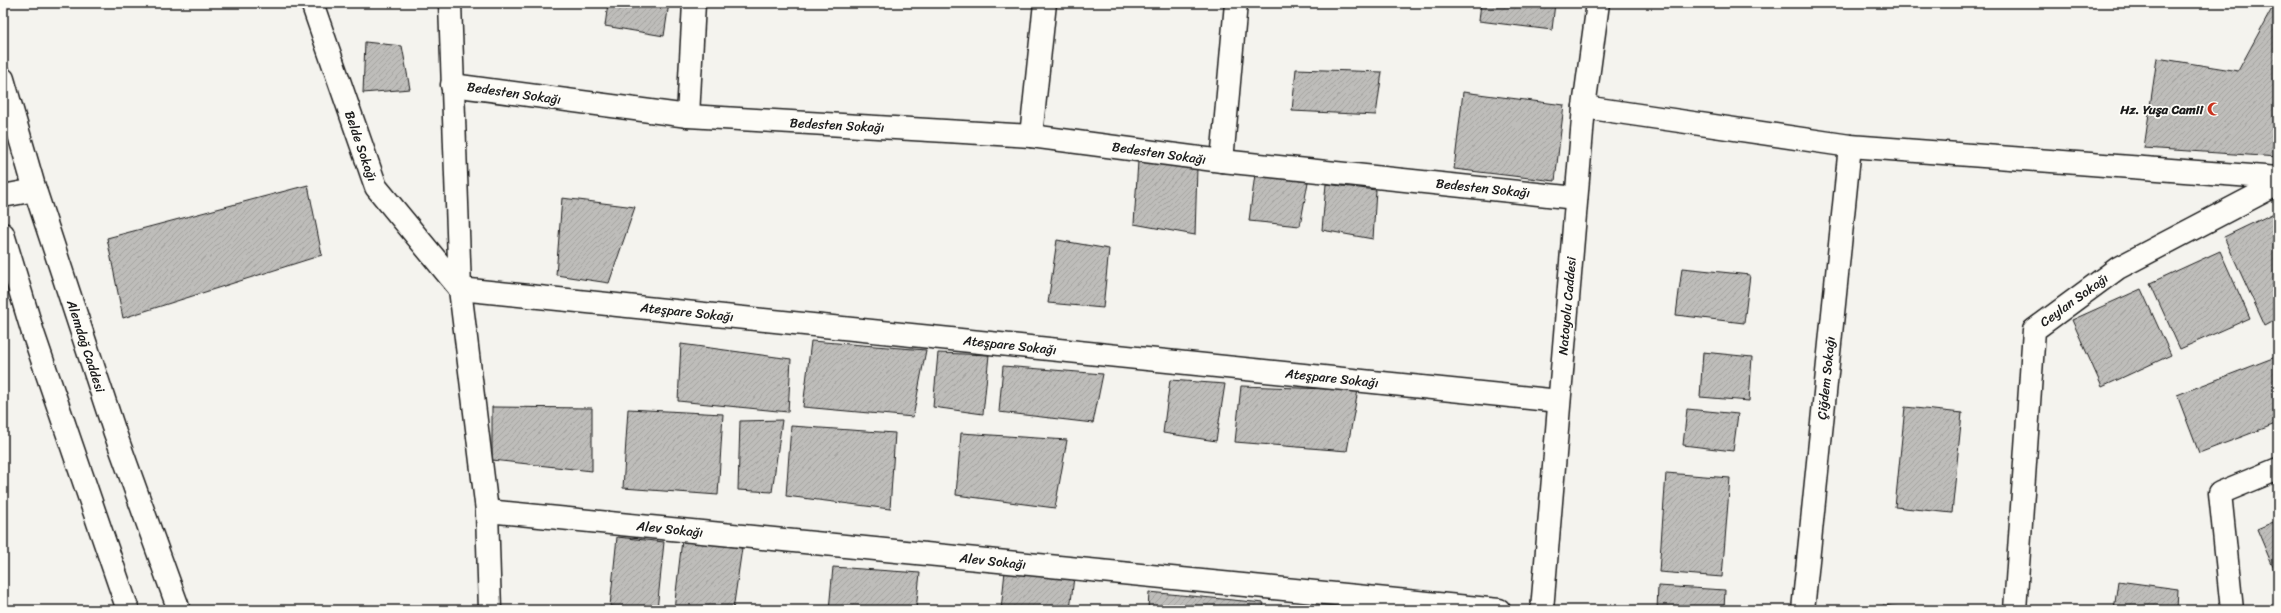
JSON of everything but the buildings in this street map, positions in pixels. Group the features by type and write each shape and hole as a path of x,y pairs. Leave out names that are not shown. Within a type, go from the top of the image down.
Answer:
{"street":[{"name":"Belde Sokağı","path":"312,3 376,187 460,289"},
{"path":"450,3 460,289 487,511 490,610"},
{"path":"688,116 694,3"},
{"path":"1031,136 1045,3"},
{"name":"Bedesten Sokağı","path":"1222,161 1236,3"},
{"name":"Natoyolu Caddesi","path":"1542,610 1584,108 1598,3"},
{"name":"Alemdağ Caddesi","path":"3,79 35,190 115,433 179,610"},
{"name":"Bedesten Sokağı","path":"452,85 688,116 1031,136 1222,161 1576,198"},
{"path":"1584,108 1850,146 2278,178"},
{"name":"Çiğdem Sokağı","path":"1803,610 1850,146"},
{"name":"Ceylan Sokağı","path":"2015,610 2034,330 2118,268 2278,184"},
{"path":"3,196 35,190"},
{"path":"3,234 34,333 128,610"},
{"name":"Ateşpare Sokağı","path":"460,289 1559,401"},
{"path":"2232,610 2220,493 2278,469"},
{"name":"Alev Sokağı","path":"487,511 1499,610"}],"place":[{"name":"Hz. Yuşa Camii","path":"2214,109"}]}
